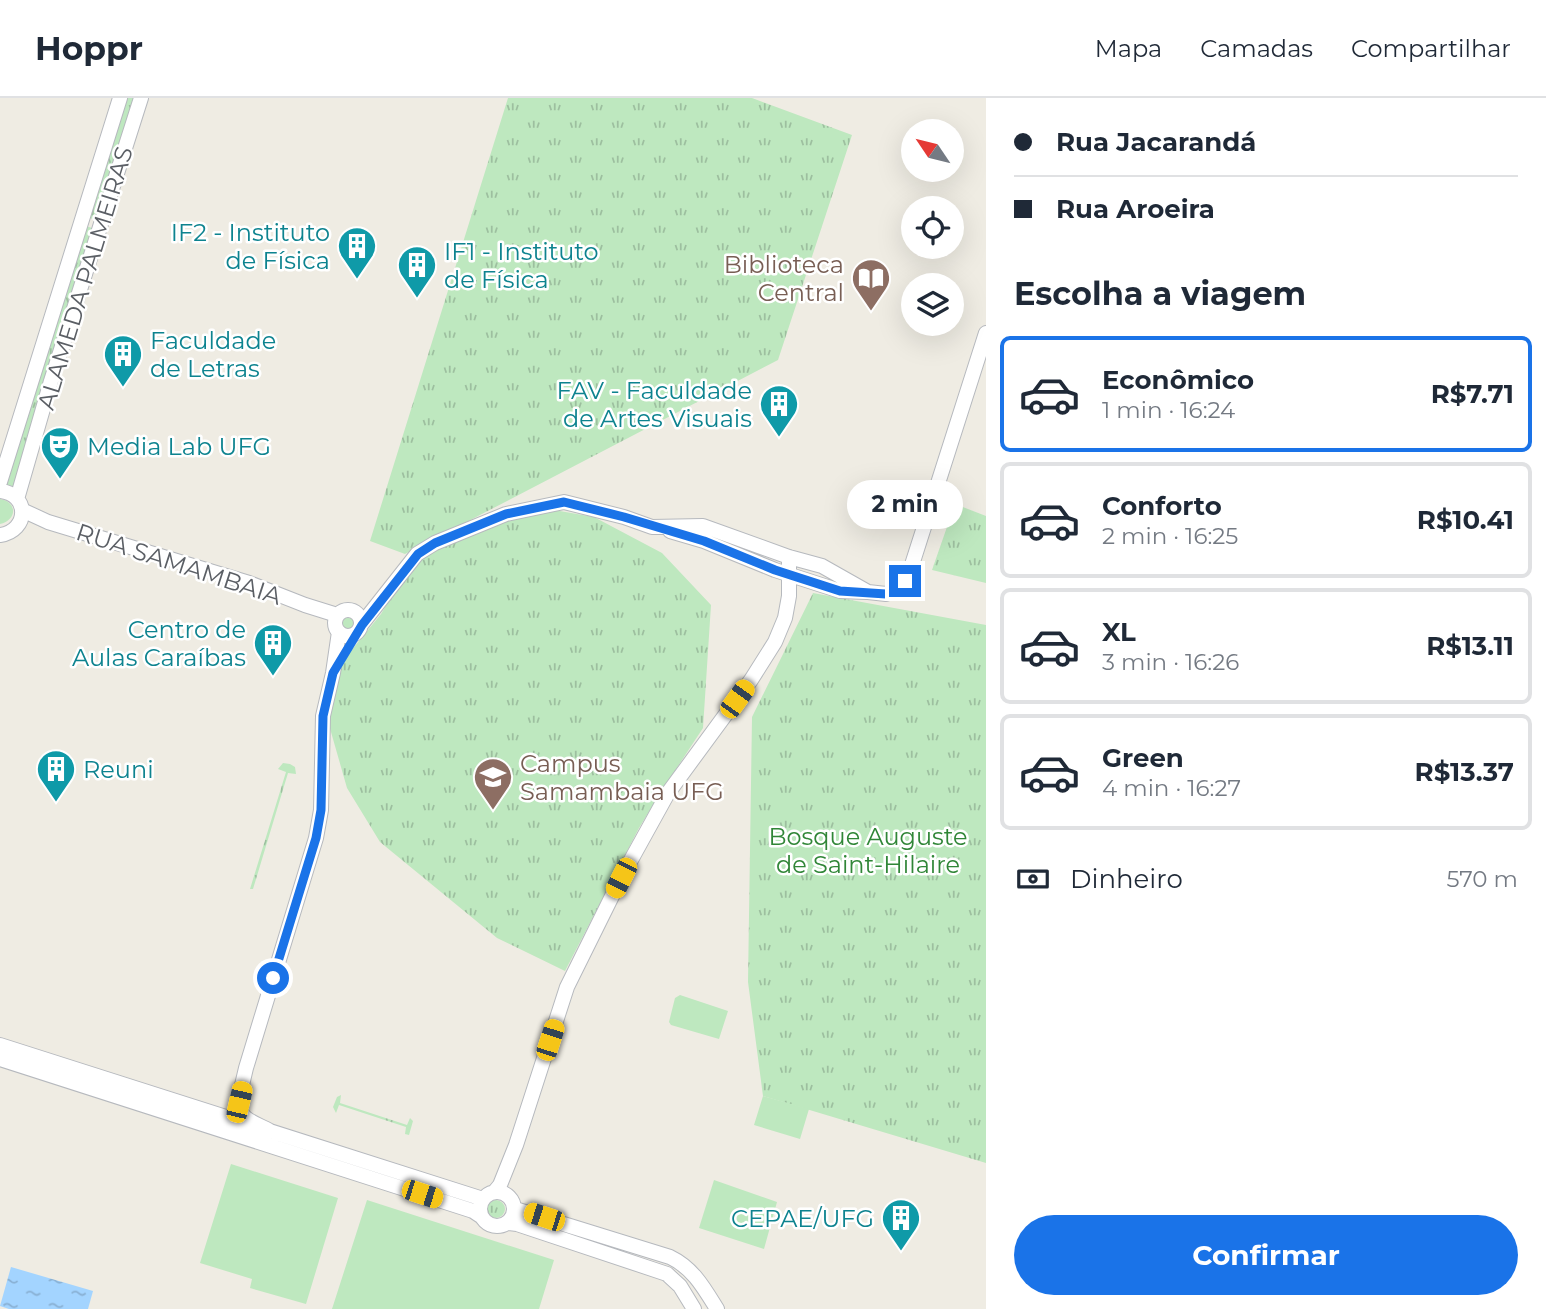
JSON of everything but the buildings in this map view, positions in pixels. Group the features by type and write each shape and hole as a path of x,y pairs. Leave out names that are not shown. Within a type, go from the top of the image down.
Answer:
{"street":[{"name":"ALAMEDA PALMEIRAS","path":"0,482 120,98"},
{"name":"ALAMEDA PALMEIRAS","path":"20,505 51,381 141,98"},
{"path":"358,624 349,609 337,615 335,624 339,632 346,636 358,624 386,596 418,554 435,543 506,514 564,502 704,541 840,591 886,594 895,590 905,581 910,571 986,333"},
{"name":"RUA SAMAMBAIA","path":"0,491 9,493 20,505 48,522 249,583 305,606 337,615"},
{"path":"0,535 13,531 18,526 21,520 20,505"},
{"path":"652,527 703,526 822,566 868,592"},
{"path":"482,1217 480,1208 494,1194 516,1145 567,987 621,878 668,793 751,680 775,642 785,618 789,596 789,556"},
{"path":"333,673 358,624"},
{"path":"270,1131 246,1118 239,1111 239,1102 246,1068 316,838 321,810 323,716 339,632"},
{"path":"0,1045 451,1190 494,1194 512,1199 515,1209 508,1223"},
{"path":"0,1059 473,1210 493,1226 508,1223 529,1228 667,1274 680,1286 694,1309"},
{"path":"213,1112 224,1111 230,1107 246,1068"},
{"path":"515,1209 670,1257 688,1268 717,1309"}],"green space":[{"path":"126,98 135,98 98,220 89,218"},
{"path":"508,98 752,98 852,135 778,360 405,554 370,541"},
{"path":"86,226 95,229 15,489 4,488"},
{"path":"0,499 10,504 13,511 10,519 0,524"},
{"path":"955,504 986,516 986,583 932,570"},
{"path":"537,507 594,517 662,553 711,605 703,728 639,828 565,971 497,938 380,842 347,788 329,725 341,663 381,614 413,560 471,532"},
{"name":"Bosque Auguste de Saint-Hilaire","path":"813,593 986,625 986,1163 763,1096 748,982 752,717"},
{"path":"346,615 352,615 357,623 355,629 346,631 341,626 341,620"},
{"path":"283,763 295,767 296,774 288,773 253,889 250,889 286,772 278,769"},
{"path":"680,995 728,1011 719,1039 671,1025 669,1022 675,998"},
{"path":"341,1095 340,1103 407,1125 410,1118 413,1121 409,1135 405,1134 406,1127 339,1105 336,1113 333,1107 337,1097"},
{"path":"763,1096 809,1109 800,1139 754,1125"},
{"path":"231,1164 338,1198 306,1304 250,1288 252,1279 200,1263"},
{"path":"714,1180 777,1202 764,1249 699,1228"},
{"path":"367,1200 554,1260 539,1309 332,1309"},
{"path":"496,1200 502,1203 505,1209 502,1215 496,1218 490,1215 487,1209 490,1203"}],"water":[{"path":"11,1267 93,1291 88,1309 9,1309 0,1306"}],"place":[{"name":"IF2 - Instituto de Física","path":"357,280"},
{"name":"IF1 - Instituto de Física","path":"417,299"},
{"name":"Biblioteca Central","path":"871,312"},
{"name":"Faculdade de Letras","path":"123,388"},
{"name":"FAV - Faculdade de Artes Visuais","path":"779,438"},
{"name":"Media Lab UFG","path":"60,480"},
{"name":"Centro de Aulas Caraíbas","path":"273,677"},
{"name":"Reuni","path":"56,803"},
{"name":"Campus Samambaia UFG","path":"493,811"},
{"name":"CEPAE/UFG","path":"901,1252"}],"route":[{"path":"273,978 316,838 321,810 323,716 333,673 362,625 418,554 435,543 506,514 564,502 704,541 775,570 840,591 886,594 905,581"}]}
